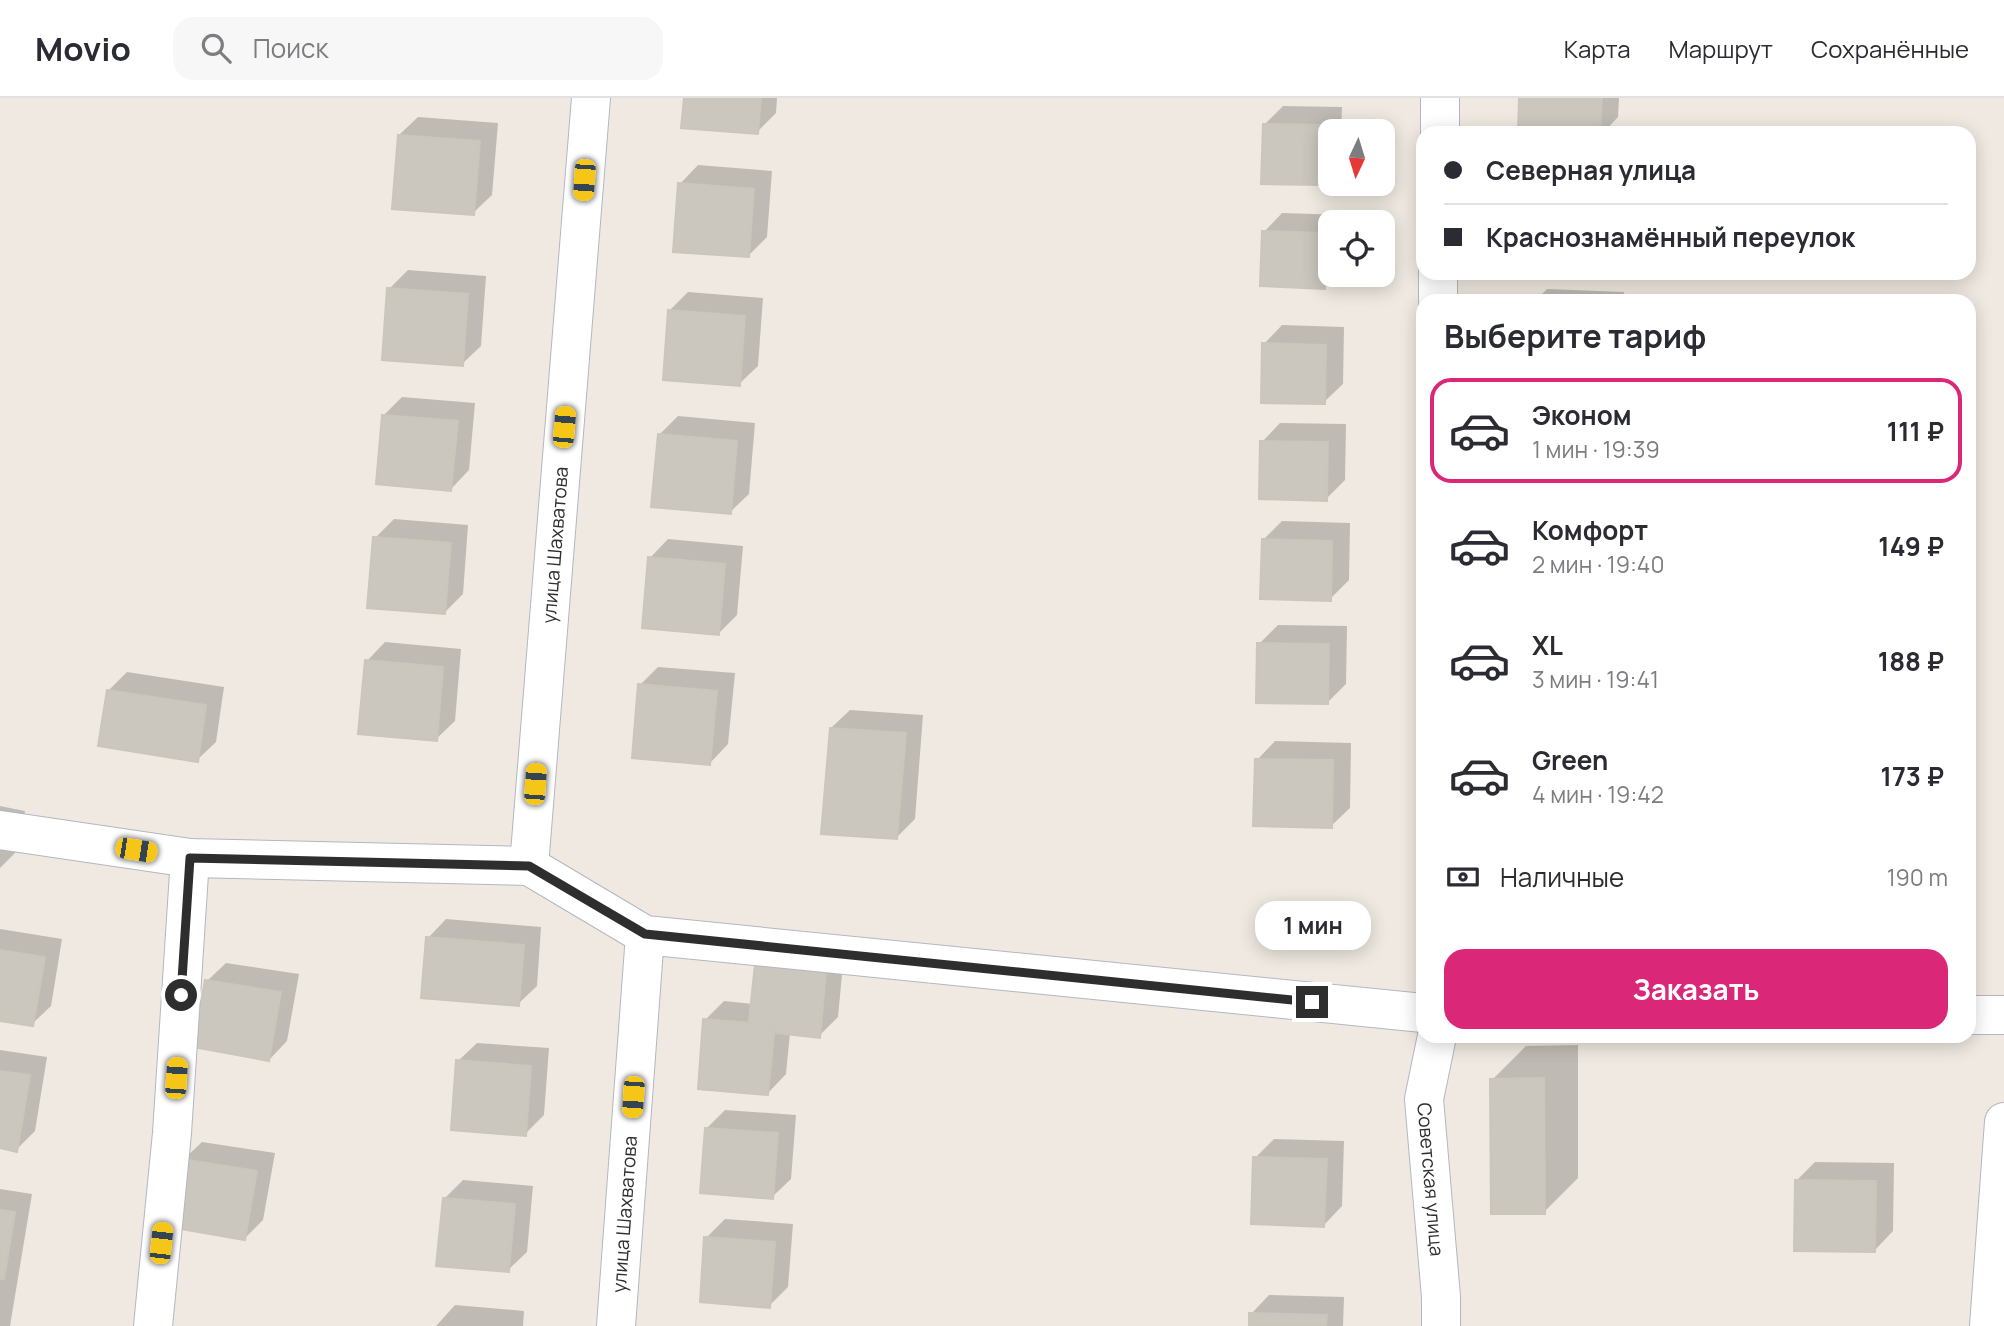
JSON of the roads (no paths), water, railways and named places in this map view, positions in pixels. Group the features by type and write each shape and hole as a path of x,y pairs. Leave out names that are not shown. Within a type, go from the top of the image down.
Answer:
{"street":[{"name":"улица Шахватова","path":"529,866 591,98"},
{"path":"1440,98 1440,126"},
{"path":"0,830 190,858 529,866 645,934 1416,1012"},
{"path":"153,1326 172,1133 190,858"},
{"name":"улица Шахватова","path":"617,1326 645,934"},
{"path":"1976,1015 2004,1016"},
{"name":"Советская улица","path":"1436,1043 1424,1099 1441,1297 1441,1326"},
{"path":"1989,1326 2004,1122"}]}
